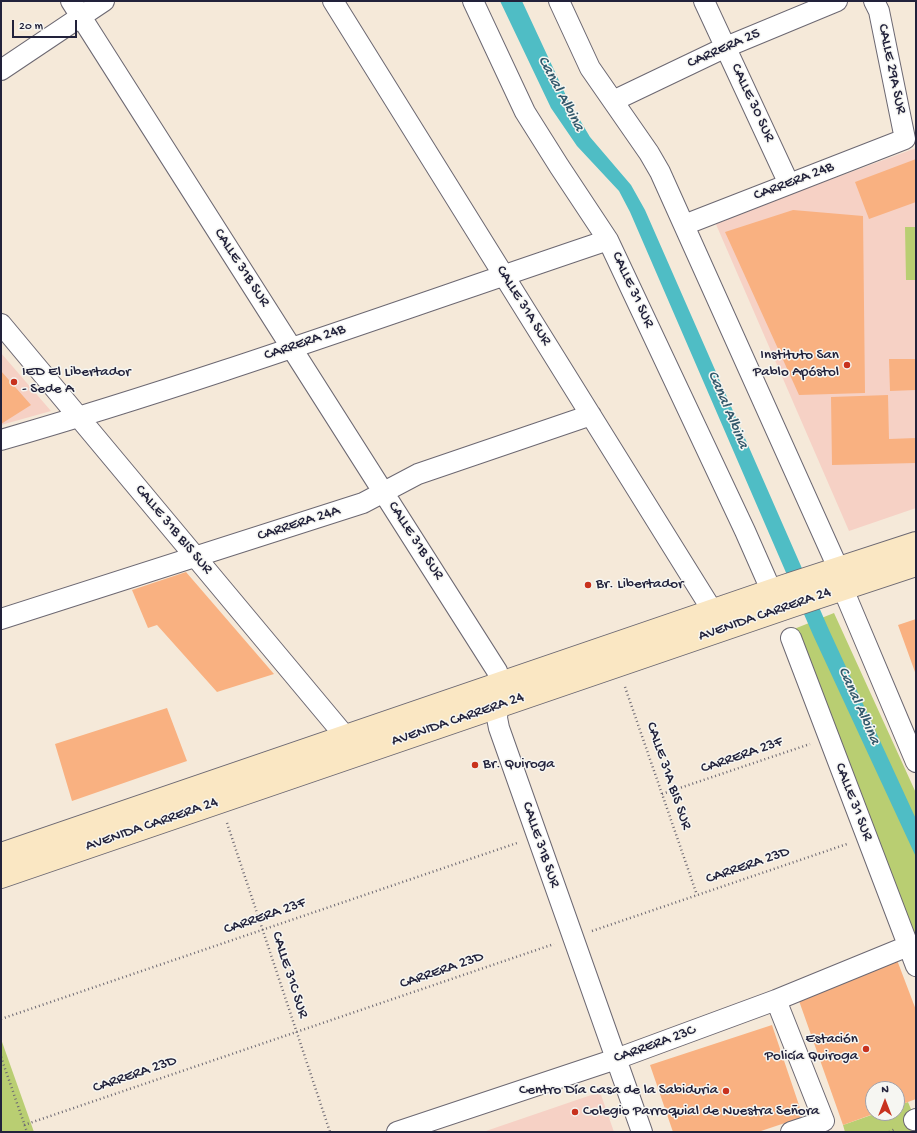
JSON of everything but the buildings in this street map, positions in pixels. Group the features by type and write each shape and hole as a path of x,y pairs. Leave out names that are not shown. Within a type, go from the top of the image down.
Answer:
{"main road":[{"name":"AVENIDA CARRERA 24","path":"1,854 812,576 916,543"},
{"name":"AVENIDA CARRERA 24","path":"1,877 820,596 916,565"}],"street":[{"path":"1,70 76,9 104,1"},
{"name":"CALLE 31A SUR","path":"334,1 712,610"},
{"name":"CALLE 31 SUR","path":"473,1 525,112 608,240 745,531 778,588"},
{"path":"558,1 590,68 649,152 660,172 838,568"},
{"name":"CALLE 30 SUR","path":"704,1 789,184"},
{"name":"CARRERA 25","path":"613,102 726,47 837,1"},
{"name":"CALLE 29A SUR","path":"874,1 879,11 905,138"},
{"name":"CALLE 31B SUR","path":"76,9 493,662 500,683 497,718 499,728 642,1132"},
{"name":"CARRERA 24B","path":"684,225 905,138"},
{"name":"CARRERA 24B","path":"1,440 79,417 292,347 608,240"},
{"name":"CALLE 31B BIS SUR","path":"1,324 345,736"},
{"name":"CARRERA 24A","path":"1,619 364,503 418,474 591,415"},
{"path":"844,589 916,762"},
{"name":"CALLE 31 SUR","path":"791,638 916,966"},
{"name":"CARRERA 23C","path":"397,1132 616,1059 776,1000 908,946"},
{"path":"776,1000 824,1121 791,1132"}],"path":[{"name":"CALLE 31A BIS SUR","path":"618,665 697,895"},
{"name":"CARRERA 23F","path":"662,794 828,738"},
{"name":"CALLE 31C SUR","path":"220,802 330,1132"},
{"name":"CARRERA 23F","path":"1,1019 537,836"},
{"name":"CARRERA 23D","path":"24,1125 866,837"},
{"path":"1,1057 27,1132"}],"shaded area":[{"name":"Instituto San Pablo Apóstol","path":"916,148 916,508 849,531 715,222"},
{"name":"IED El Libertador - Sede A","path":"1,353 51,411 1,425"},
{"name":"Colegio Parroquial de Nuestra Señora","path":"600,1092 614,1132 483,1132"}],"green space":[{"path":"905,227 916,227 916,280 906,280"},
{"path":"834,613 916,793 916,940 794,629"},
{"path":"1,1039 34,1132 1,1132"},
{"path":"908,1102 916,1121 916,1132 845,1132 843,1125 865,1117 865,1121 905,1121 905,1103"}],"water":[{"name":"Canal Albina","path":"500,1 522,1 568,100 590,137 631,185 645,210 829,630 916,819 916,857 813,635 630,212 619,191 577,146 551,108"}],"place":[{"name":"Instituto San Pablo Apóstol","path":"847,365"},
{"name":"IED El Libertador - Sede A","path":"14,382"},
{"name":"Br. Libertador","path":"588,585"},
{"name":"Br. Quiroga","path":"475,765"},
{"name":"Estación Policía Quiroga","path":"866,1049"},
{"name":"Centro Día Casa de la Sabiduria","path":"726,1091"},
{"name":"Colegio Parroquial de Nuestra Señora","path":"575,1112"}]}
